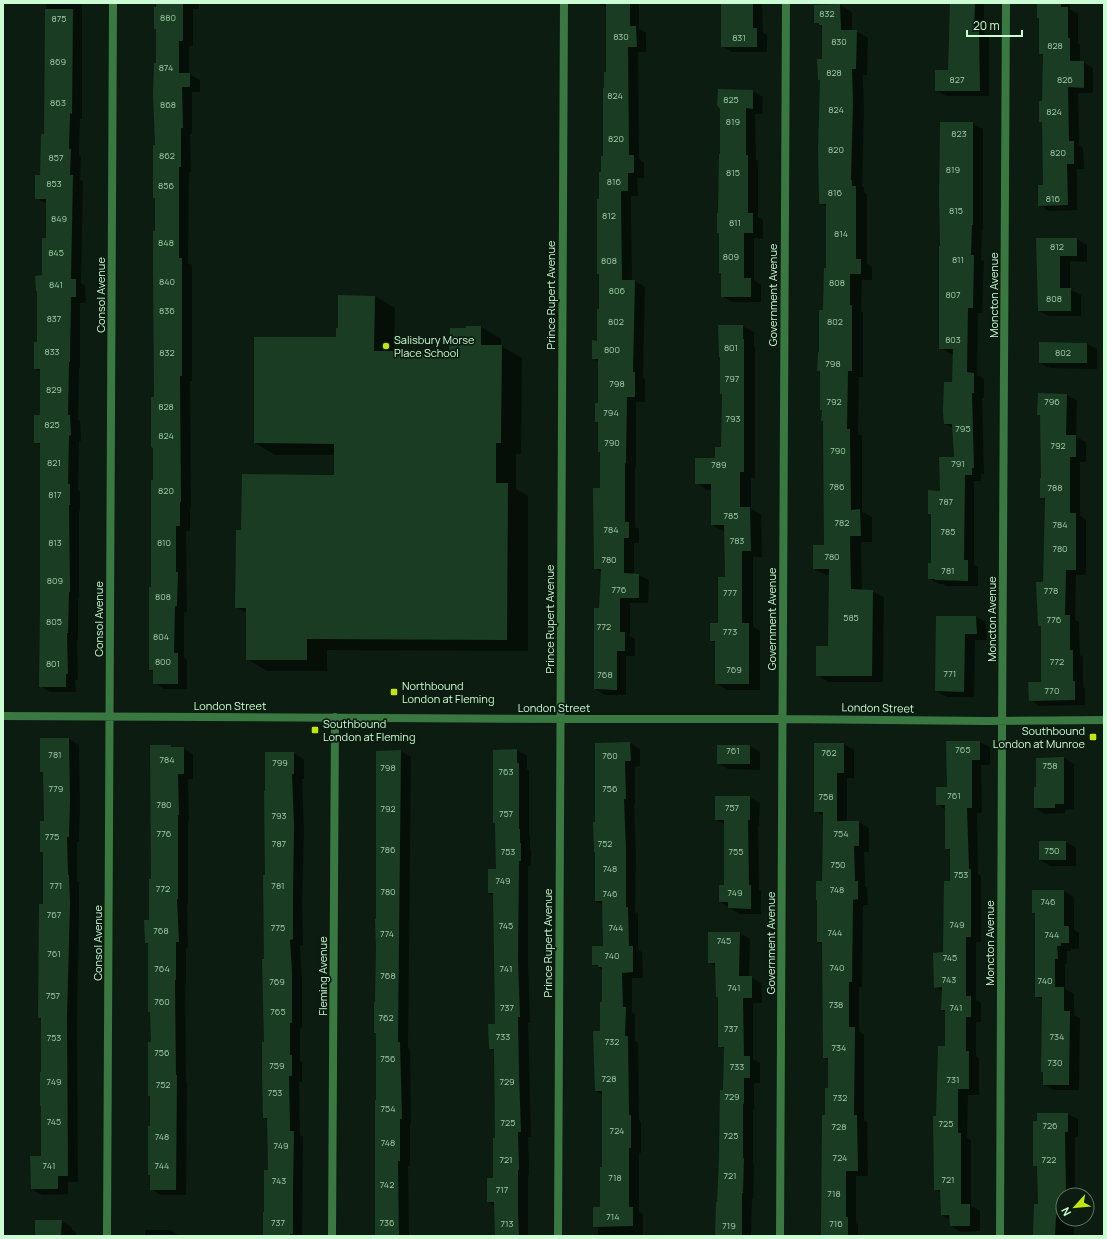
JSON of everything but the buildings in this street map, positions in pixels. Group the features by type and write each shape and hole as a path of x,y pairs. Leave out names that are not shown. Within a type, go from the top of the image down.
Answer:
{"street":[{"name":"Consol Avenue","path":"107,1236 113,3"},
{"name":"Prince Rupert Avenue","path":"558,1236 564,3"},
{"name":"Government Avenue","path":"780,1236 786,3"},
{"name":"Moncton Avenue","path":"1000,1236 1006,3"},
{"name":"London Street","path":"3,716 1002,721 1104,720"},
{"name":"Fleming Avenue","path":"332,1236 335,717"}],"place":[{"name":"Salisbury Morse Place School","path":"386,346"},
{"name":"Northbound London at Fleming","path":"394,692"},
{"name":"Southbound London at Fleming","path":"315,730"},
{"name":"Southbound London at Munroe","path":"1093,737"}]}
